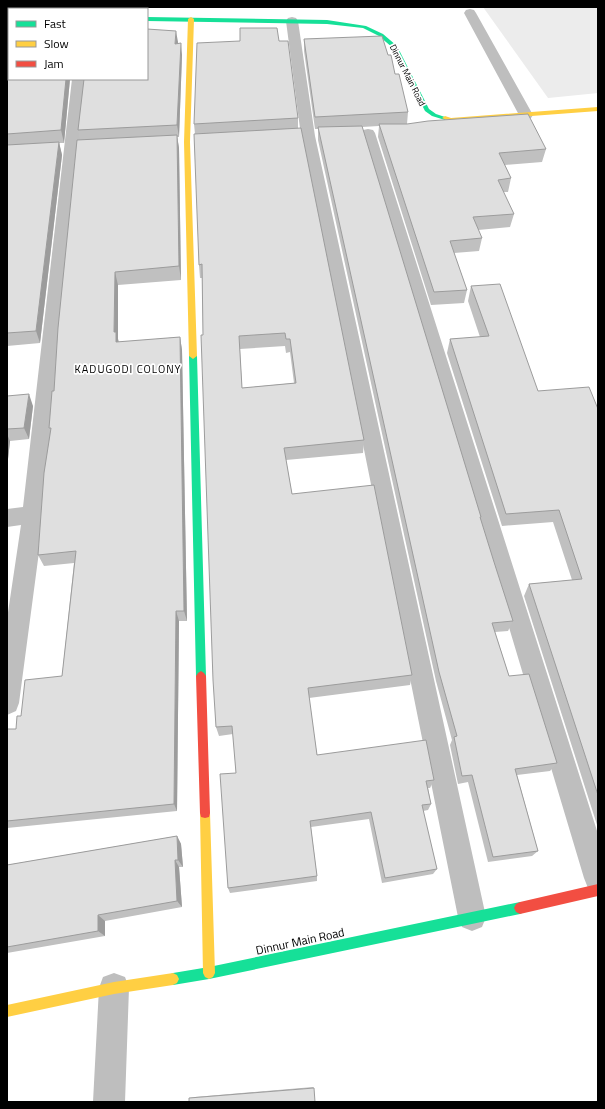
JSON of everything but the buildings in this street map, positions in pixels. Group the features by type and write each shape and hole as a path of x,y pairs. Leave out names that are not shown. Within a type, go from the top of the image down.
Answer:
{"street":[{"path":"470,13 526,115"},
{"name":"Dinnur Main Road","path":"148,19 292,21 352,24 373,31 383,35 395,47 426,110 442,118 461,120 598,109"},
{"path":"191,19 187,142 209,972"},
{"path":"292,21 308,136 472,917"},
{"path":"7,703 33,514 79,80"},
{"path":"430,127 442,118"},
{"path":"368,132 598,878"},
{"path":"171,143 202,141"},
{"path":"7,518 33,514"},
{"name":"Dinnur Main Road","path":"7,1011 114,988 209,972 472,917 527,907 598,890"},
{"path":"109,1102 114,988"}],"shaded area":[{"path":"483,7 598,7 598,93 548,98"}],"traffic: fast":[{"path":"148,19 327,22 364,27 381,35 395,47 427,110 434,115 445,118"},
{"path":"193,356 201,676"},
{"path":"173,979 209,973 520,908"}],"traffic: slow":[{"path":"191,19 187,142 193,356"},
{"path":"445,118 451,120 598,109"},
{"path":"205,813 209,973"},
{"path":"7,1011 114,988 173,979"}],"traffic: jam":[{"path":"201,676 205,813"},
{"path":"520,908 598,890"}],"district":[{"name":"KADUGODI COLONY","path":"128,369"}]}
